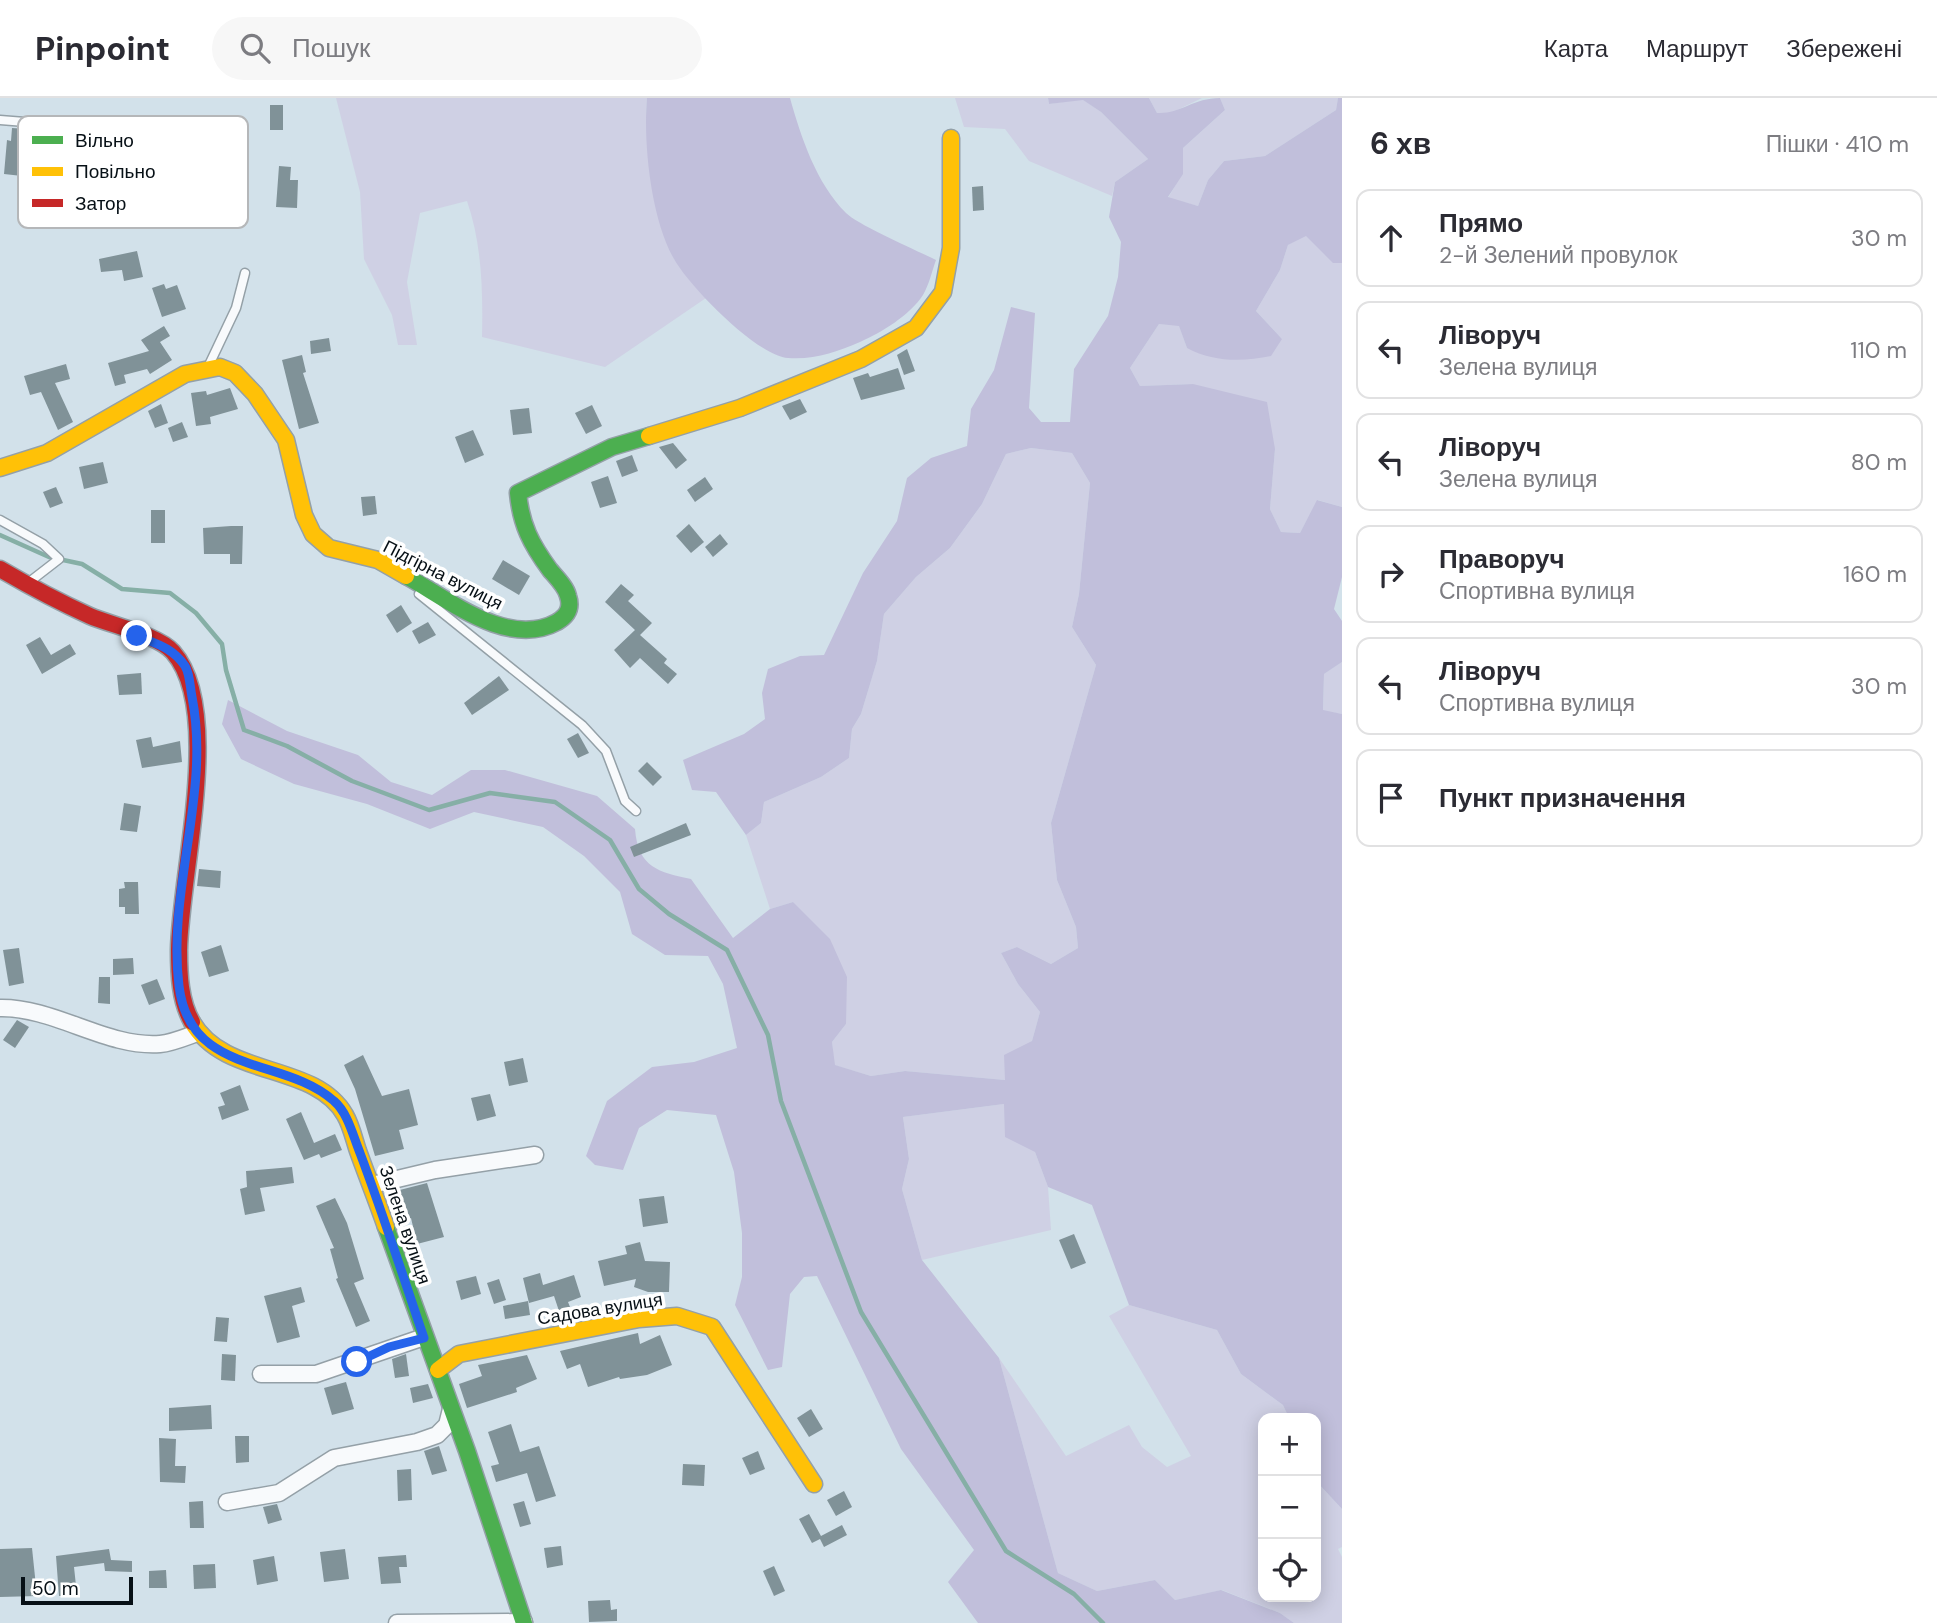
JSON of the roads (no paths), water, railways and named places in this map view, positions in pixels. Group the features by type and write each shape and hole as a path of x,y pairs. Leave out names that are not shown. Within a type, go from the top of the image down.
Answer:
{"street":[{"name":"Підгірна вулиця","path":"207,368 219,367 235,373 255,394 286,440 303,515 313,534 329,548 378,560 411,576 490,623 527,631 548,627 564,618 570,607 568,593 533,547 521,522 517,506 519,493 612,447 740,408 861,359 916,328 943,292 951,248 951,138"},
{"path":"0,468 47,453 186,374 207,368"},
{"path":"0,569 26,584 171,649 187,669 198,724 198,766 182,881 177,953 179,988 186,1014 197,1034 160,1044 132,1041 42,1014 0,1008"},
{"name":"Зелена вулиця","path":"197,1034 238,1060 318,1089 336,1102 345,1114 424,1338 438,1370 524,1623"},
{"path":"372,1185 435,1170 535,1155"},
{"name":"Садова вулиця","path":"438,1370 459,1353 639,1319 677,1316 694,1320 712,1327 726,1343 814,1484"},
{"path":"261,1374 316,1374 424,1338"},
{"path":"227,1502 279,1493 334,1458 417,1443 437,1435 447,1425 450,1409"},
{"path":"397,1623 524,1623"}],"lane":[{"path":"0,120 18,121"},
{"path":"207,368 236,307 245,273"},
{"path":"0,520 43,544 59,559 26,584"},
{"path":"388,567 582,724 606,751 625,801 636,811"}],"waterway":[{"path":"0,535 49,557 82,564 122,589 170,593 196,613 222,644 226,670 244,730 287,746 352,781 429,810 490,793 555,802 610,840 639,889 669,914 727,950 768,1035 781,1101 861,1312 1006,1551 1074,1594 1103,1623"}]}
